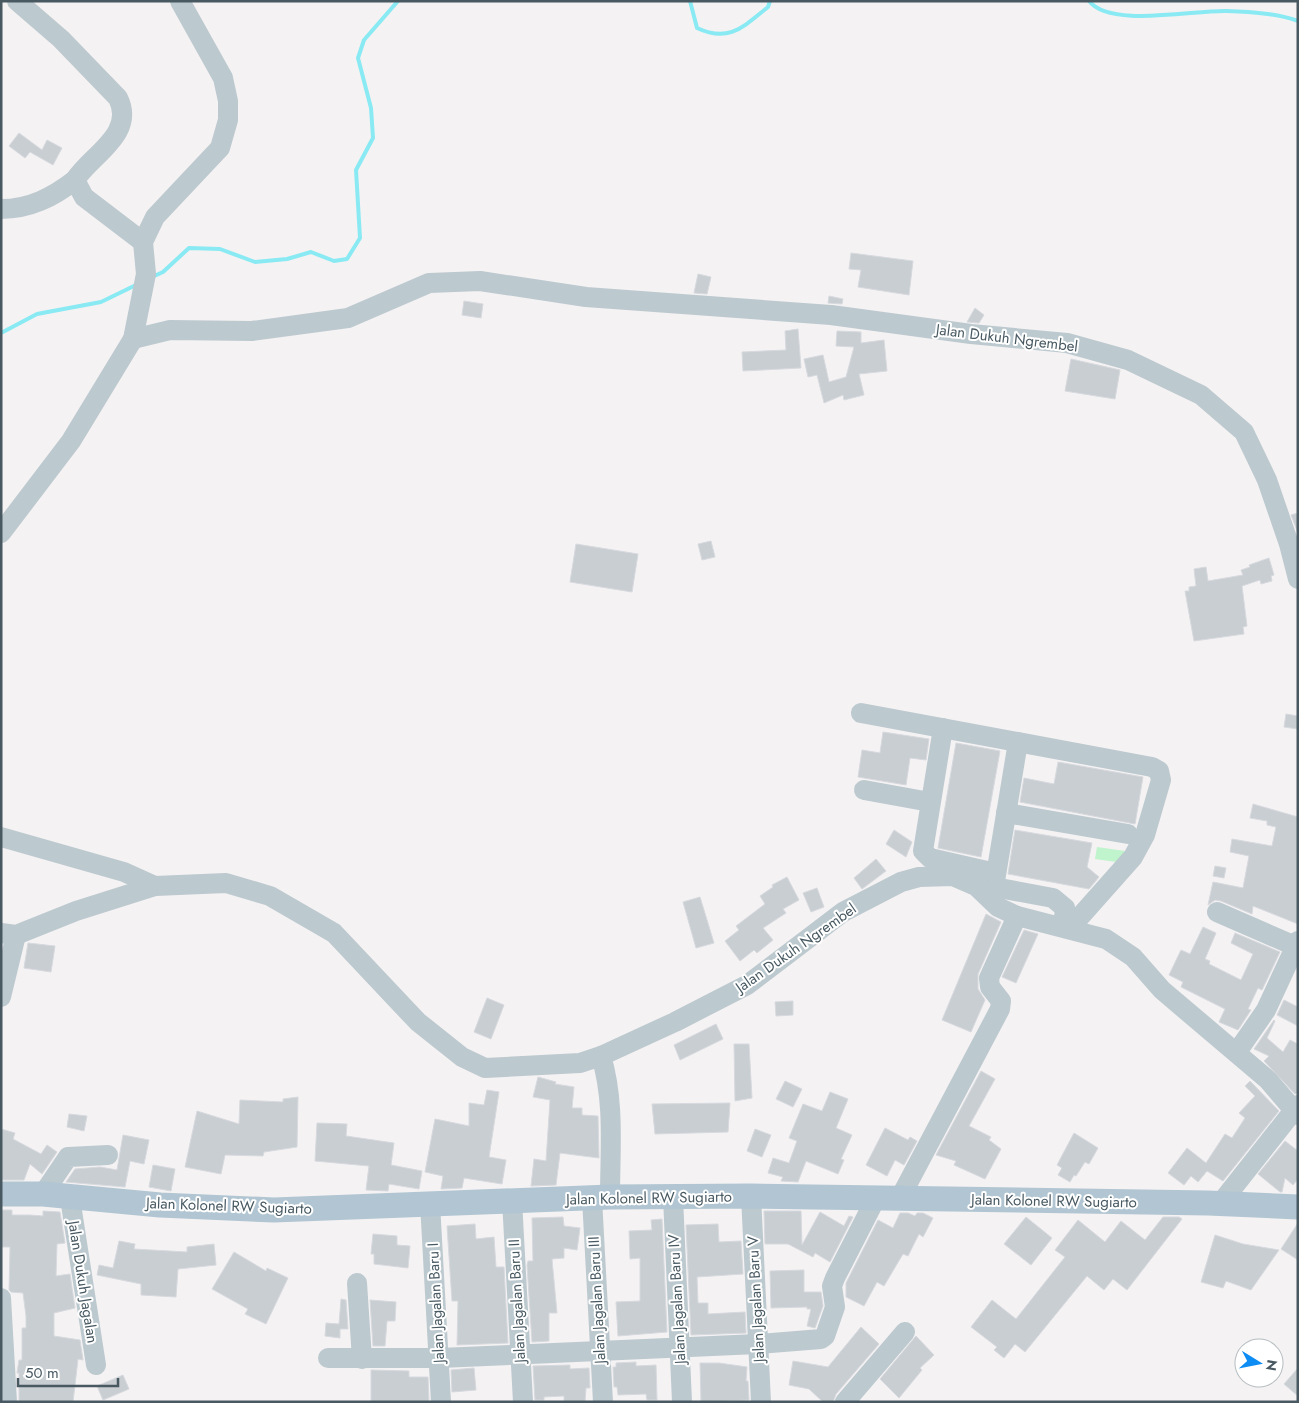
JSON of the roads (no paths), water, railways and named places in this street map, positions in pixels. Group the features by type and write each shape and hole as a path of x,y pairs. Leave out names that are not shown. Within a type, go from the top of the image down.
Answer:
{"main road":[{"name":"Jalan Kolonel RW Sugiarto","path":"1,1194 43,1194 160,1205 274,1210 512,1200 672,1196 900,1198 1298,1207"}],"street":[{"path":"1,209 35,204 75,180 113,140 120,126 122,104 61,39 17,1"},
{"path":"1,532 71,441 133,339 145,282 143,242 155,217 220,148 228,120 228,100 222,78 180,1"},
{"path":"75,180 84,197 143,242"},
{"name":"Jalan Dukuh Ngrembel","path":"133,339 170,330 252,331 348,318 428,283 480,282 586,297 831,315 971,334 1067,343 1128,360 1201,395 1244,432 1267,480 1289,544 1298,579"},
{"path":"861,713 1152,767 1159,772 1161,780 1145,835 1133,857 1067,927"},
{"path":"943,728 923,851 926,855 996,873"},
{"path":"1018,742 994,887 1053,898 1065,908 1067,927"},
{"path":"864,790 930,802"},
{"path":"1006,813 1128,834"},
{"path":"1,836 124,872 155,886"},
{"name":"Jalan Dukuh Ngrembel","path":"155,886 226,884 270,896 334,933 418,1022 462,1057 486,1068 580,1064 601,1056 675,1022 747,985 843,912 902,882 919,877 953,876 976,886 998,907 1017,916 1067,927 1106,939 1133,957 1162,990 1237,1052 1268,1080 1296,1110 1220,1204"},
{"path":"1,997 9,934 155,886"},
{"path":"1216,912 1297,943 1266,1010 1237,1052"},
{"path":"900,1198 1000,1010 1001,1001 990,987 989,978 1017,916"},
{"name":"Jalan Jagalan Baru III","path":"601,1056 608,1081 610,1099 601,1197 599,1350 603,1402"},
{"path":"43,1194 68,1157 108,1155"},
{"name":"Jalan Jagalan Baru IV","path":"672,1196 682,1402"},
{"name":"Jalan Jagalan Baru V","path":"751,1196 761,1402"},
{"name":"Jalan Dukuh Jagalan","path":"70,1198 96,1366"},
{"path":"328,1358 440,1358 818,1340 825,1336 835,1307 832,1286 835,1278 876,1198"},
{"name":"Jalan Jagalan Baru II","path":"512,1200 523,1402"},
{"name":"Jalan Jagalan Baru I","path":"430,1204 441,1402"},
{"path":"357,1283 362,1359"},
{"path":"1,1298 7,1402"},
{"path":"845,1402 905,1332"}],"waterway":[{"path":"152,277 163,272 189,248 220,249 255,262 287,259 311,252 334,261 347,259 360,238 356,170 373,138 371,108 358,58 364,40 398,1"},
{"path":"690,1 697,28 718,34 735,31 751,21 768,7 770,1"},
{"path":"1089,1 1100,9 1115,14 1133,16 1226,11 1254,12 1298,21"},
{"path":"1,333 37,314 101,302 136,285"}]}
